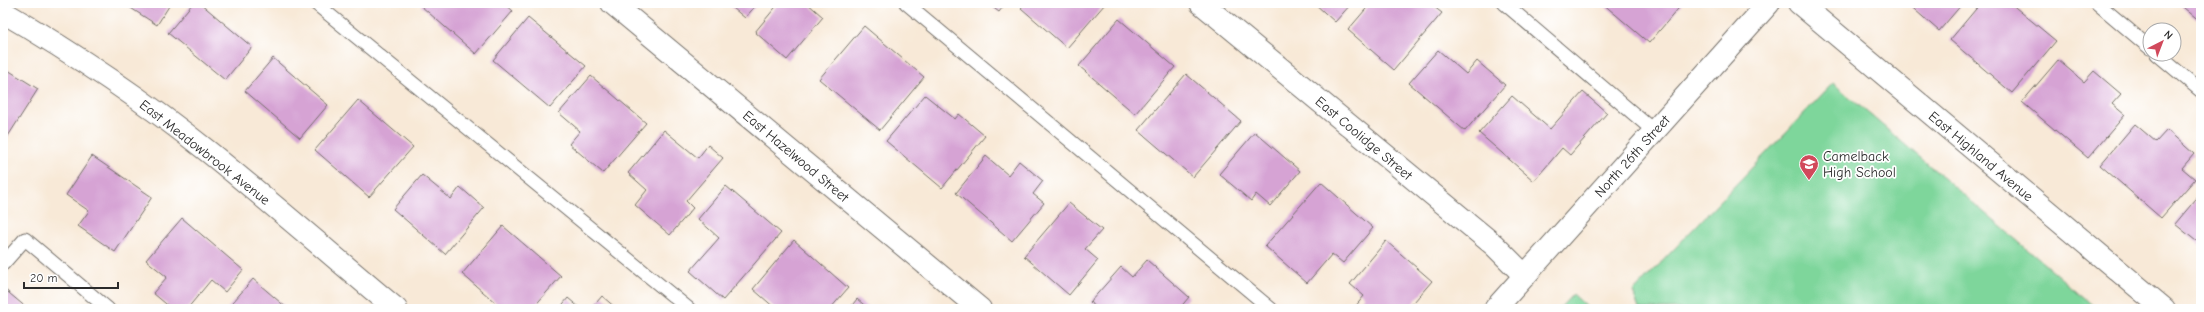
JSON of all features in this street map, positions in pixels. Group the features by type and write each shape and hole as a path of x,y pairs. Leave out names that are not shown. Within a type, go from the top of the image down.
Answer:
{"street":[{"name":"East Hazelwood Street","path":"612,3 980,309"},
{"name":"East Coolidge Street","path":"1201,3 1494,244 1525,276"},
{"name":"North 26th Street","path":"1495,309 1769,3"},
{"name":"East Highland Avenue","path":"1799,3 2164,309"},
{"name":"East Meadowbrook Avenue","path":"3,12 51,40 128,91 209,152 396,309"}],"lane":[{"path":"316,3 689,309"},
{"path":"906,3 1270,309"},
{"path":"1504,3 1655,132"},
{"path":"2097,3 2142,41"},
{"path":"2167,62 2201,91"},
{"path":"3,264 25,240 108,309"}],"green space":[{"name":"Camelback High School","path":"1833,83 2097,309 1639,309 1633,292"},
{"path":"1573,294 1589,309 1559,309"}],"building":[{"path":"123,3 171,3 157,25"},
{"path":"193,3 200,3 252,47 225,80 168,33"},
{"path":"423,3 504,3 513,11 476,54 421,6"},
{"path":"727,3 758,3 745,18"},
{"path":"779,3 807,3 823,17 787,60 755,32"},
{"path":"987,3 1006,3 999,12"},
{"path":"1026,3 1105,4 1067,48 1021,8"},
{"path":"1314,3 1352,3 1335,22"},
{"path":"1371,3 1429,3 1442,13 1394,70 1348,30"},
{"path":"1602,3 1683,3 1649,43"},
{"path":"1907,3 1963,3 1939,31"},
{"path":"1981,3 2010,3 2056,41 2012,93 1950,40"},
{"path":"2178,3 2201,3 2201,22"},
{"path":"528,18 586,66 550,108 493,60"},
{"path":"1119,19 1175,67 1135,114 1079,66"},
{"path":"864,26 924,77 880,130 819,79"},
{"path":"1438,50 1466,74 1477,61 1505,85 1465,131 1409,83"},
{"path":"273,58 328,105 300,138 245,91"},
{"path":"2058,60 2084,82 2094,71 2121,94 2112,104 2125,115 2088,158 2022,102"},
{"path":"3,67 38,89 3,144"},
{"path":"1186,74 1241,121 1193,177 1138,130"},
{"path":"591,76 646,123 603,173 569,144 580,131 559,113"},
{"path":"1583,92 1607,113 1570,155 1562,148 1534,181 1479,133 1512,96 1550,129"},
{"path":"925,95 955,119 959,114 985,136 942,188 886,141"},
{"path":"358,100 413,147 369,197 315,150"},
{"path":"2135,124 2156,142 2167,130 2194,154 2182,168 2195,179 2161,218 2100,165"},
{"path":"664,130 698,158 708,145 723,158 686,201 693,208 670,235 635,205 647,190 628,173"},
{"path":"1255,132 1300,171 1270,206 1256,194 1251,201 1219,174"},
{"path":"92,156 152,197 115,252 78,226 89,211 66,195"},
{"path":"986,156 1008,175 1019,161 1043,181 1033,194 1044,203 1012,241 956,193"},
{"path":"422,175 451,199 460,187 484,208 445,254 393,209"},
{"path":"1321,182 1373,228 1343,263 1332,254 1307,283 1265,246"},
{"path":"726,186 781,233 723,300 690,271 719,238 698,219"},
{"path":"2201,193 2201,245 2175,224"},
{"path":"1069,203 1102,230 1085,249 1098,260 1069,295 1024,256"},
{"path":"182,218 243,270 225,292 211,280 187,309 172,309 153,293 167,277 146,260"},
{"path":"503,226 561,276 532,309 503,309 462,274"},
{"path":"794,240 848,288 830,309 776,309 753,289"},
{"path":"1386,241 1432,281 1408,309 1393,309 1389,306 1387,309 1355,309 1354,308 1364,296 1350,284"},
{"path":"1147,260 1189,297 1179,309 1098,309 1090,302 1121,267 1132,277"},
{"path":"253,279 288,309 227,309"},
{"path":"3,288 28,309 3,309"},
{"path":"602,296 617,309 591,309"},
{"path":"568,298 581,309 559,309"},
{"path":"857,299 869,309 849,309"}],"place":[{"name":"Camelback High School","path":"1809,181"}]}
